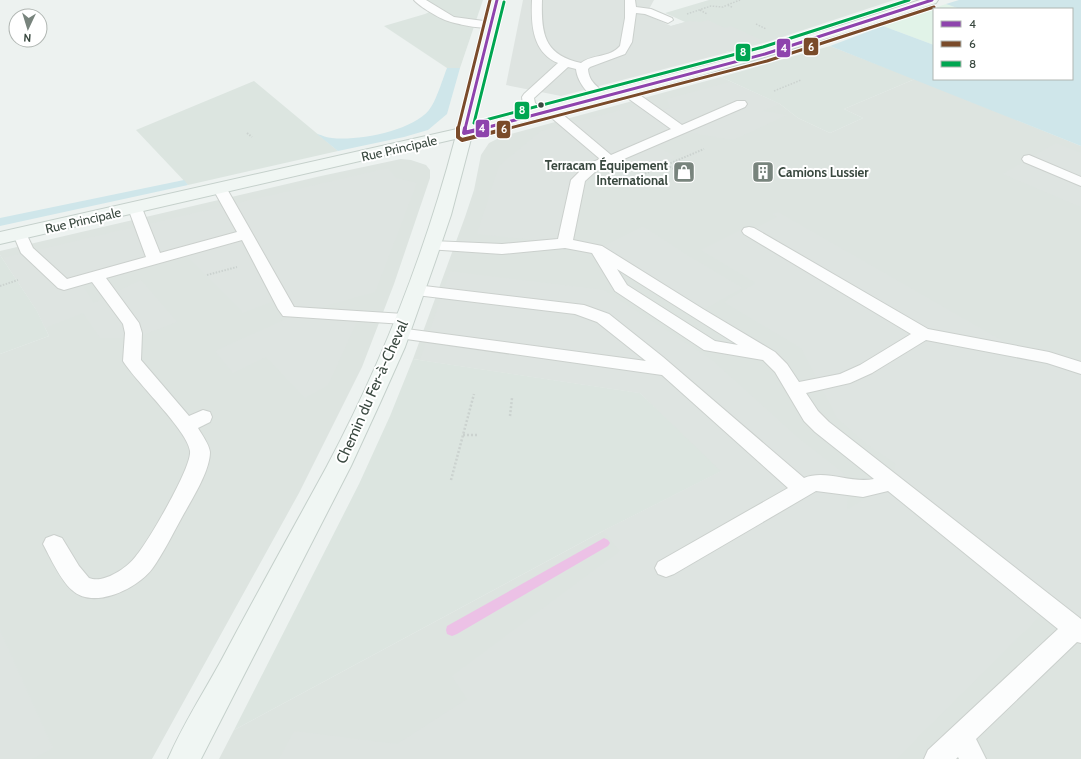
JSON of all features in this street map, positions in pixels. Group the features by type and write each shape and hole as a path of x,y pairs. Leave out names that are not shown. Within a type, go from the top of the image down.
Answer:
{"main road":[{"name":"Chemin du Fer-à-Cheval","path":"184,759 339,466 369,403 402,326 432,246 456,166 497,0"},
{"name":"Rue Principale","path":"0,238 464,133 789,47 932,0"}],"lane":[{"path":"419,0 451,19 491,25"},
{"path":"537,0 536,11 539,41 551,54 565,63 584,67"},
{"path":"602,97 586,82 582,73 584,67 592,61 616,54 624,48 627,40 631,5 668,20"},
{"path":"565,63 528,97 530,106 546,112 610,161"},
{"path":"626,91 681,130"},
{"path":"565,243 578,180 591,168 741,104"},
{"path":"1029,159 1081,182"},
{"path":"220,189 286,309 290,312 402,326 666,370"},
{"path":"135,208 155,260"},
{"path":"749,231 923,334 1049,358 1081,368"},
{"path":"20,234 26,250 64,285 246,234"},
{"path":"432,246 502,249 565,243 597,249 697,313 769,356 781,368 811,416 822,427 1078,630 937,759"},
{"path":"54,544 81,585 88,588 95,589 108,587 133,574 144,563 198,466 200,451 194,422 132,361 131,351 135,338 131,323 96,276"},
{"path":"416,290 578,309 590,312 603,318 666,370 802,488"},
{"path":"795,389 844,379 866,369 923,334"},
{"path":"666,568 813,483 824,482 862,489 875,488 891,482"},
{"path":"960,737 974,759"}],"path":[{"path":"723,7 740,0"},
{"path":"727,5 732,7"},
{"path":"681,16 711,6 727,8"},
{"path":"699,10 707,14"},
{"path":"774,91 801,80"},
{"path":"247,133 252,137"},
{"path":"620,184 704,149"},
{"path":"666,164 674,169"},
{"path":"207,275 260,260"},
{"path":"0,286 18,280"},
{"path":"451,480 474,394"},
{"path":"510,416 512,398"},
{"path":"463,435 479,435"}],"shaded area":[{"path":"426,0 483,0 460,68 447,68 384,26 425,14 438,8"},
{"path":"523,0 654,0 648,11 656,14 649,16 671,26 689,21 700,22 708,20 725,28 731,26 761,40 726,51 729,52 561,96 506,85"},
{"path":"709,0 894,0 767,42 729,52 671,26 685,22 665,13"},
{"path":"959,0 1081,0 1081,146 830,46 883,26 933,45 933,80 1073,80 1073,8 957,8 946,4"},
{"path":"946,4 957,8 935,8"},
{"path":"933,9 933,45 883,26"},
{"path":"830,46 915,79 844,109 863,118 830,133 798,118 780,104 721,77"},
{"path":"447,68 460,68 447,114 428,130 404,137 338,151 317,134 330,138 356,138 384,133 410,124 421,117 432,106"},
{"path":"721,77 780,104 798,118 830,133 863,118 844,109 915,79 1081,146 1081,759 219,759 234,730 603,531 721,472 640,393 413,359 474,190 481,155 489,143 503,136"},
{"path":"254,81 338,151 188,185 136,130"},
{"path":"730,82 780,104 762,111 787,115 733,140 681,131 652,144 676,157 646,170 633,162 610,161 585,172 565,243 477,234 499,166 541,131 644,104 656,112 670,108 667,99"},
{"path":"1056,143 1081,153 1081,207 1003,174"},
{"path":"401,159 411,160 426,165 430,170 430,178 394,284 362,367 299,493 152,759 0,759 0,354 49,336 37,311 0,255 0,251 321,176"},
{"path":"388,168 396,178 417,183 375,292 300,313 359,317 328,385 305,398 266,357 233,373 215,351 297,314 280,299 242,313 242,311 183,252 79,281 94,303 141,280 177,322 135,338 100,338 83,313 45,328 37,311 3,258"},
{"path":"184,180 188,185 0,226 0,218"},
{"path":"778,212 1043,364 1063,361 1081,368 1081,633 1049,607 896,759 279,759 294,731 397,744 467,699 452,676 620,551 603,531 721,471 640,393 420,360 450,271 604,290 712,360 796,436 843,473 848,487 847,510 891,482 896,464 868,445 837,418 801,348 724,302 756,283 701,250 741,230 746,232 749,231 777,217 773,214"},
{"path":"643,226 689,256 743,288 697,313 597,249"},
{"path":"0,255 37,311 49,336 0,354"},
{"path":"413,359 640,393 722,471 603,531 234,730 359,484 390,416"},
{"path":"0,630 53,748 32,759 0,759"}],"waterway":[{"path":"452,630 604,543"}],"transit line":[{"name":"6","path":"490,0 457,132 458,137 462,140 767,61 934,7"},
{"name":"4","path":"497,0 464,133 765,54 932,0"},
{"name":"8","path":"504,2 474,123 763,47 909,0"}],"place":[{"name":"Terracam Équipement International","path":"684,172"},
{"name":"Camions Lussier","path":"763,172"}]}
